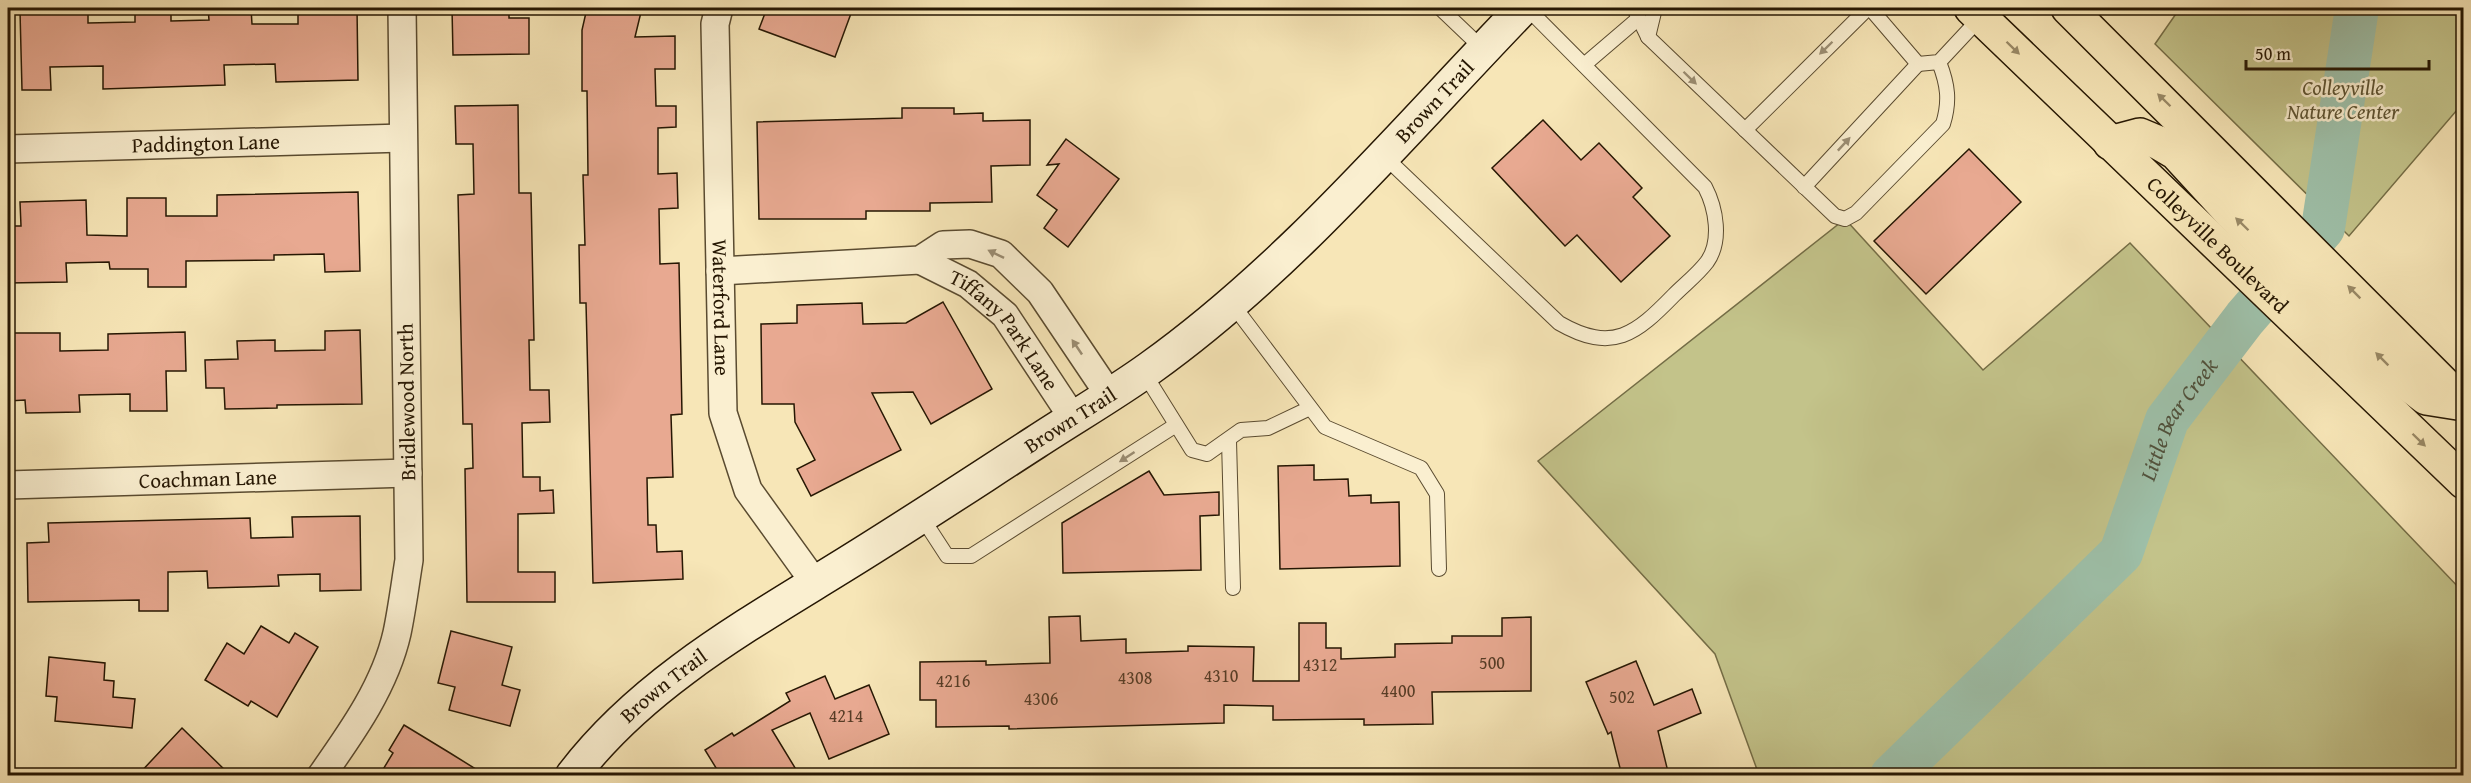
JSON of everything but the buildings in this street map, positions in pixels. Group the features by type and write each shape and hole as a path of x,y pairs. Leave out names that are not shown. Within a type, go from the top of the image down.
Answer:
{"main road":[{"path":"2068,8 2190,147 2424,364 2463,404"},
{"name":"Colleyville Boulevard","path":"1976,12 2463,482"},
{"path":"2110,143 2140,135 2159,142 2190,147 2232,214 2405,382 2426,398 2463,404"}],"street":[{"name":"Bridlewood North","path":"321,776 351,733 379,683 396,635 409,560 402,8"},
{"name":"Waterford Lane","path":"719,8 715,24 723,413 748,490 815,583"},
{"name":"Brown Trail","path":"572,776 592,749 628,714 680,672 748,625 1110,396 1233,304 1282,261 1483,48 1525,8"},
{"name":"Paddington Lane","path":"8,149 403,138"},
{"name":"Tiffany Park Lane","path":"920,260 943,245 970,244 1001,254 1040,292 1110,396"},
{"name":"Tiffany Park Lane","path":"720,271 920,260 968,284 1005,315 1073,418"},
{"name":"Coachman Lane","path":"8,485 408,473"}],"lane":[{"path":"1440,8 1483,48"},
{"path":"1383,154 1559,323 1580,335 1596,338 1628,334 1643,326 1708,261 1715,242 1714,205 1706,187 1525,8"},
{"path":"1648,37 1655,8"},
{"path":"1746,130 1869,8 1918,64"},
{"path":"1804,187 1918,64 1939,62 1976,12"},
{"path":"1584,65 1636,13 1648,37 1835,216 1845,219 1856,213 1942,124 1948,106 1948,83 1939,62"},
{"path":"1233,304 1325,427 1421,468 1437,494 1439,569"},
{"path":"1143,373 1192,450 1207,454 1242,430 1268,428 1311,408"},
{"path":"921,516 947,556 971,556 1176,425"},
{"path":"1229,441 1233,588"}],"green space":[{"name":"Colleyville Nature Center","path":"2180,8 2463,8 2463,103 2349,236 2155,44"},
{"path":"1845,219 1983,370 2130,243 2463,592 2463,775 1759,775 1715,654 1538,461"}],"waterway":[{"name":"Little Bear Creek","path":"1892,776 2121,553 2167,420 2245,318 2323,228 2357,8"}]}
